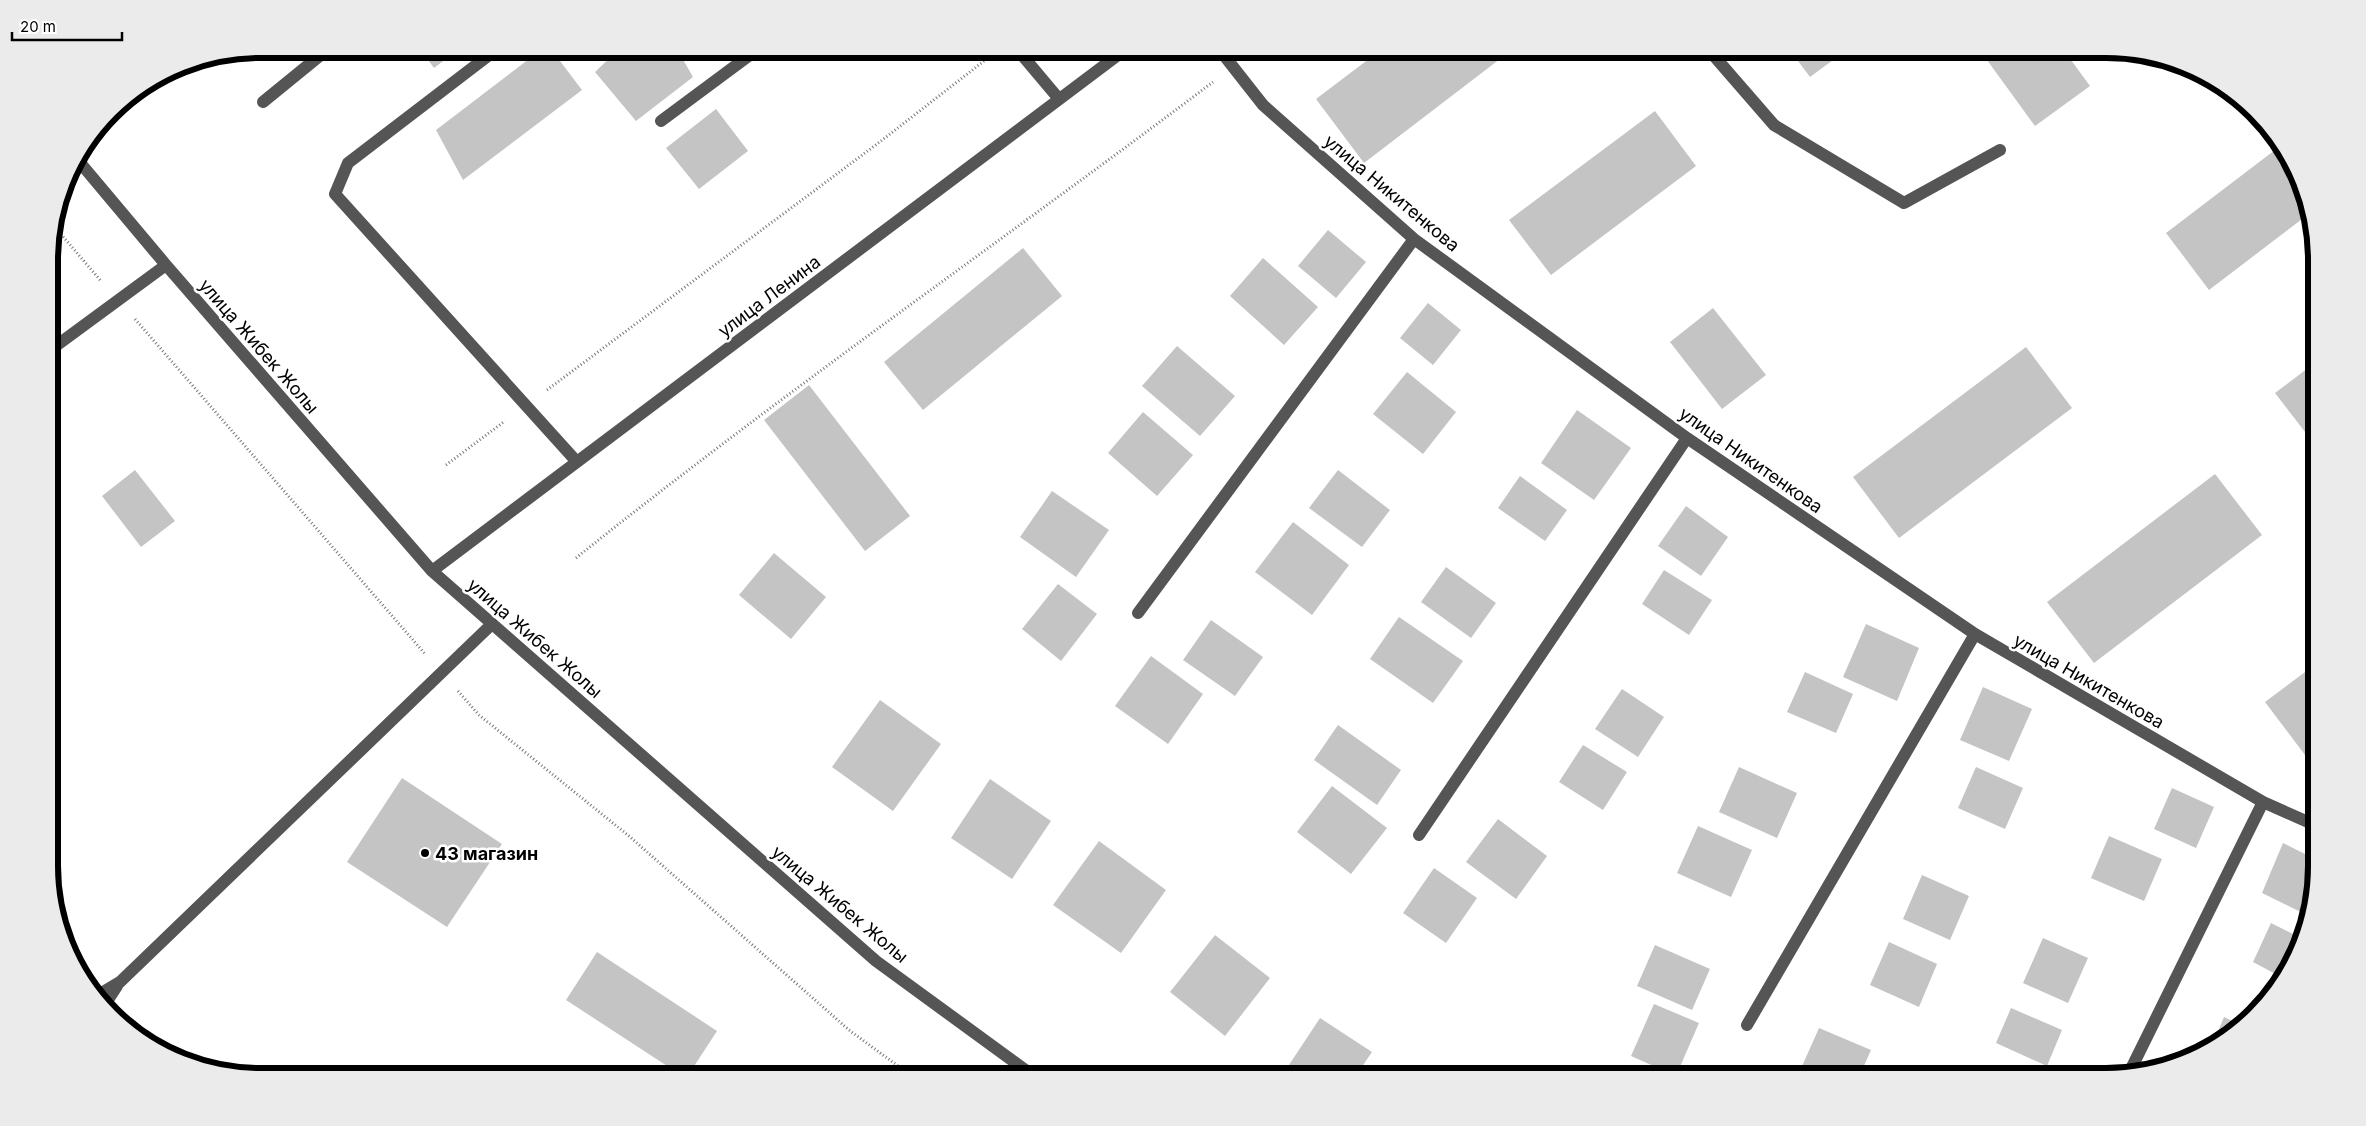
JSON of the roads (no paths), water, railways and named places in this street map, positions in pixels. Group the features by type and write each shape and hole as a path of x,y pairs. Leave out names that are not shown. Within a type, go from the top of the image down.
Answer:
{"street":[{"path":"263,102 317,58"},
{"path":"485,58 348,163 335,194 577,462"},
{"path":"661,121 746,58"},
{"path":"1025,58 1060,99"},
{"name":"улица Ленина","path":"432,571 1114,58"},
{"name":"улица Никитенкова","path":"1226,58 1263,105 1414,239 1687,438 1975,634 2263,802 2308,822"},
{"path":"1716,58 1774,125 1904,203 2000,150"},
{"name":"улица Жибек Жолы","path":"81,165 432,571 876,961 1023,1068"},
{"path":"1138,613 1414,239"},
{"path":"58,345 166,265"},
{"path":"1418,835 1687,438"},
{"path":"108,1000 120,982 492,624"},
{"path":"1747,1025 1975,634"},
{"path":"2132,1067 2263,802"},
{"path":"102,993 120,982"}],"place":[{"name":"43 магазин","path":"425,853"}]}
